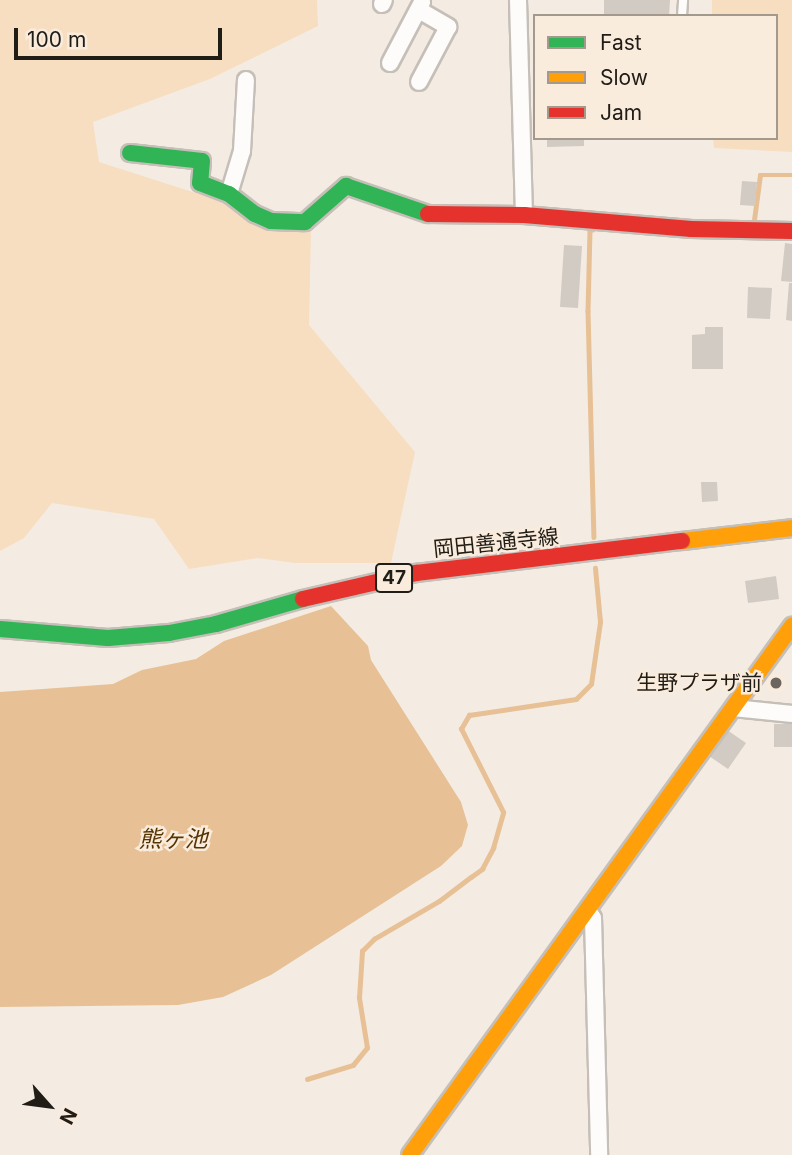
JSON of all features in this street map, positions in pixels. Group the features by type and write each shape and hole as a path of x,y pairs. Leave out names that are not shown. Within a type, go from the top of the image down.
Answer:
{"street":[{"path":"518,0 524,215"},
{"path":"390,63 421,5 448,27 419,82"},
{"path":"229,194 242,151 246,80"},
{"path":"130,153 202,161 200,183 229,194 255,214 271,221 304,222 345,186 423,214 524,215 691,229 792,231"},
{"name":"岡田善通寺線","path":"0,629 108,638 169,633 216,624 340,589 416,573 792,528"},
{"path":"410,1155 792,626"},
{"path":"734,708 792,715"},
{"path":"588,910 593,918 599,1155"}],"shaded area":[{"path":"0,0 317,0 318,26 210,79 93,122 99,162 311,230 309,325 415,452 391,563 295,563 258,558 189,569 154,519 52,503 24,538 0,551"},
{"path":"712,0 792,0 792,152 714,148 713,140 778,140 778,14 712,14"}],"water":[{"name":"熊ヶ池","path":"331,606 368,646 371,660 461,802 468,825 462,846 441,866 271,975 223,997 178,1005 0,1007 0,692 113,684 142,670 196,659 224,641"}],"building":[{"path":"604,0 670,0 669,14 604,14"},
{"path":"547,140 584,140 584,146 547,147"},
{"path":"742,181 757,182 755,206 740,205"},
{"path":"785,243 792,244 792,282 781,281"},
{"path":"564,245 582,246 578,308 560,307"},
{"path":"789,283 792,283 792,321 786,320"},
{"path":"748,287 772,288 770,319 747,318"},
{"path":"705,327 723,327 723,369 692,369 692,335 705,334"},
{"path":"701,482 717,482 718,501 702,502"},
{"path":"776,576 779,599 748,603 745,581"},
{"path":"774,724 792,724 792,747 774,747"},
{"path":"727,730 746,743 728,769 709,756"}],"waterway":[{"path":"754,220 760,175 792,175"},
{"path":"593,230 590,230 588,311 594,537"},
{"path":"307,1079 353,1065 367,1048 359,998 362,951 374,939 439,901 482,869 493,848 503,812 461,729 469,715 576,699 591,684 600,622 595,568"}],"traffic: fast":[{"path":"130,153 202,161 200,183 229,194 255,214 271,221 305,222 346,186 428,214"},
{"path":"0,629 108,638 169,633 216,624 303,599"}],"traffic: slow":[{"path":"682,541 792,528"},
{"path":"410,1155 792,626"}],"traffic: jam":[{"path":"428,214 524,215 691,229 792,231"},
{"path":"303,599 416,573 682,541"}],"place":[{"name":"生野プラザ前","path":"776,683"}]}
